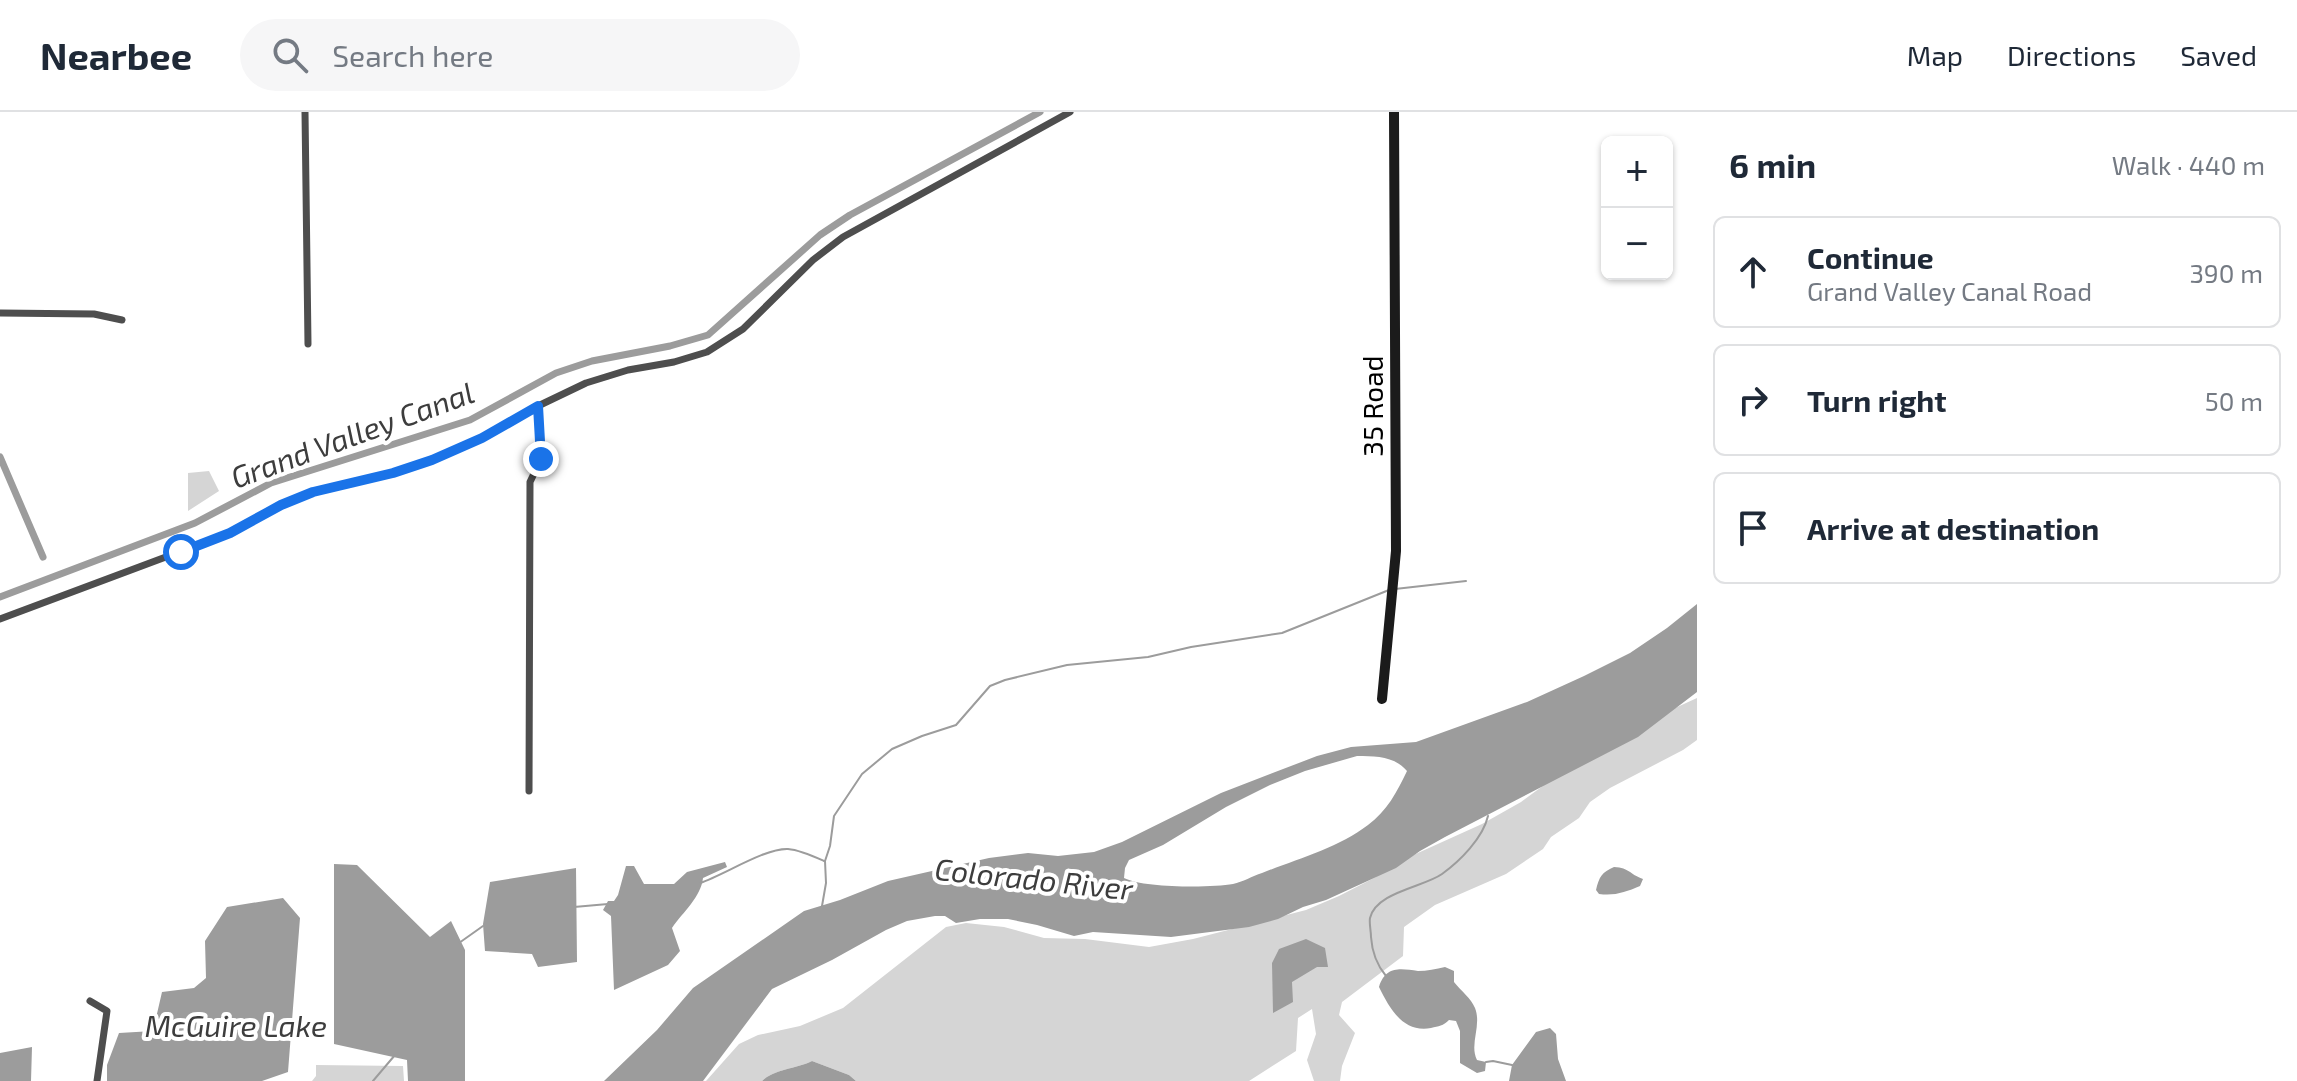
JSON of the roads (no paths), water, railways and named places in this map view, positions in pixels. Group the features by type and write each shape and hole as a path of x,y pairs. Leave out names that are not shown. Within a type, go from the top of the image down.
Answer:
{"street":[{"path":"305,112 308,344"},
{"path":"0,619 230,533 281,505 313,492 393,473 432,460 482,438 586,383 707,352 743,329 813,260 843,237 1070,112"},
{"name":"35 Road","path":"1382,699 1396,551 1394,112"},
{"path":"0,313 94,314 122,320"},
{"path":"529,791 530,482 541,459 538,406"},
{"path":"90,1001 107,1011 97,1081"}],"water":[{"name":"Colorado River","path":"1697,604 1697,692 1638,737 1445,837 1396,868 1326,900 1249,927 1171,937 1093,932 1074,936 1008,919 956,923 945,916 935,916 907,921 772,989 703,1081 604,1081 657,1030 693,988 804,911 888,881 989,858 1028,853 1058,856 1094,852 1122,842 1221,793 1317,756 1351,747 1416,742 1527,702 1630,653","holes":["1357,756 1390,760 1407,771 1381,814 1344,840 1233,884 1177,886 1146,884 1124,878 1129,860 1163,845 1226,807 1305,771"]},
{"path":"725,862 727,867 703,878 695,898 672,928 680,951 668,965 614,990 611,916 603,910 608,901 614,901 618,895 626,866 634,866 644,884 674,884 687,872"},
{"path":"334,864 357,865 430,937 451,921 465,950 465,1081 408,1081 407,1060 334,1044"},
{"path":"1614,867 1643,879 1640,886 1620,893 1599,894 1596,890 1600,878"},
{"path":"576,868 577,962 538,967 532,954 485,951 483,924 490,882"},
{"name":"McGuire Lake","path":"283,898 300,918 288,1072 262,1081 107,1081 107,1065 119,1033 153,1031 162,992 194,988 206,978 205,941 227,907"},
{"path":"1306,939 1325,948 1328,967 1317,967 1292,982 1293,1002 1273,1013 1272,963 1279,949"},
{"path":"1445,967 1454,971 1454,982 1475,1008 1475,1054 1477,1060 1486,1062 1485,1071 1477,1073 1460,1063 1460,1031 1456,1021 1449,1020 1431,1028 1413,1027 1393,1011 1379,987 1386,975 1395,970 1421,971"},
{"path":"1550,1028 1556,1034 1558,1059 1566,1081 1509,1081 1512,1065 1536,1032"},
{"path":"32,1047 31,1081 0,1081 0,1053"},
{"path":"812,1061 849,1075 856,1081 762,1081 773,1074"}],"waterway":[{"name":"Grand Valley Canal","path":"0,597 195,523 271,483 470,420 556,373 592,361 670,346 708,335 820,235 850,215 1040,112"},
{"path":"0,457 43,557"},
{"path":"1395,589 1466,581"},
{"path":"822,906 826,883 825,861 834,816 862,774 892,749 956,725 990,686 1067,665 1148,657 1282,633 1389,590"},
{"path":"1386,976 1372,948 1370,920 1374,909 1391,896 1434,879 1449,869 1476,841 1488,816"},
{"path":"700,883 756,857 779,850 797,851 824,861"},
{"path":"574,907 608,904"},
{"path":"459,943 483,926"},
{"path":"373,1081 395,1055"},
{"path":"1486,1062 1512,1065"}]}
